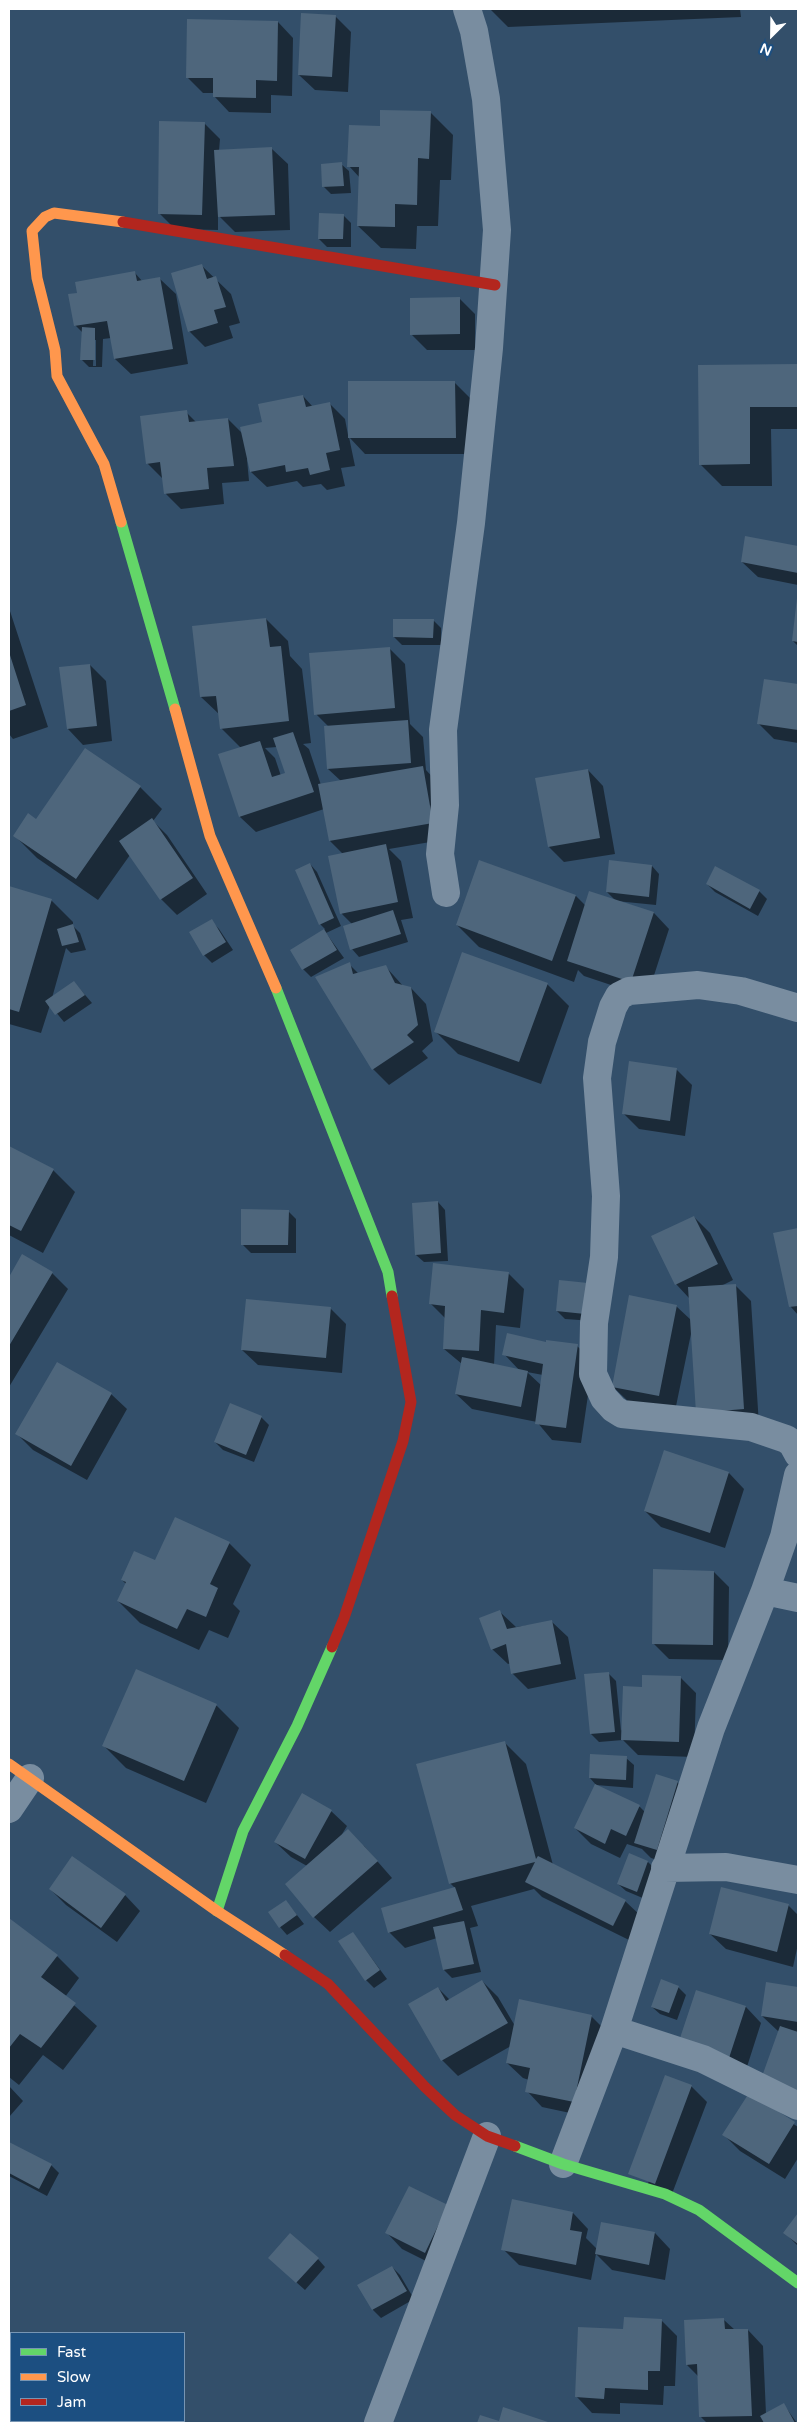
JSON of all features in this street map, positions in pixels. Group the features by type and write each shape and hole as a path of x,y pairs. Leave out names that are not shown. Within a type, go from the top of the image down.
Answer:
{"street":[{"path":"446,893 440,854 445,805 443,730 471,523 495,285 497,230 486,100 474,31 467,9"},
{"path":"217,1911 243,1831 297,1726 344,1618 403,1441 411,1402 388,1272 279,995 210,836 165,670 104,464 57,376 55,350 37,278 32,231 45,217 54,213 127,223 495,285"},
{"path":"798,1008 741,990 698,985 629,991 620,996 613,1008 602,1042 597,1078 606,1196 604,1258 594,1323 593,1374 604,1398 614,1410 622,1414 751,1427 786,1438 792,1443 798,1454"},
{"path":"563,2164 614,2030 711,1728 765,1591 784,1537 798,1475"},
{"path":"765,1591 798,1598"},
{"path":"9,1809 19,1771 217,1911 328,1984 425,2087 455,2115 487,2136 563,2164 657,2191 699,2210 798,2283"},
{"path":"665,1868 726,1867 798,1880"},
{"path":"614,2030 703,2059 798,2106"},
{"path":"378,2423 487,2136"}],"building":[{"path":"301,13 336,15 332,77 298,75"},
{"path":"187,19 278,21 277,81 256,80 256,98 213,97 213,78 186,78"},
{"path":"380,110 431,111 429,159 418,158 417,205 395,204 395,227 357,226 359,167 347,167 349,125 380,126"},
{"path":"159,121 205,122 202,215 158,214"},
{"path":"272,147 275,215 218,217 214,150"},
{"path":"342,162 344,186 322,187 321,164"},
{"path":"319,213 344,214 343,239 318,239"},
{"path":"202,264 207,279 216,276 226,307 214,310 218,323 188,332 171,273"},
{"path":"135,271 137,281 160,277 173,349 114,359 107,321 74,326 68,294 77,293 75,282"},
{"path":"460,297 460,334 410,335 410,298"},
{"path":"82,327 95,328 95,360 80,360"},
{"path":"798,364 798,407 750,407 750,464 699,465 698,365"},
{"path":"348,381 455,381 456,438 348,438"},
{"path":"303,395 306,407 330,402 340,450 326,453 330,470 310,475 308,468 286,472 285,465 250,472 240,427 262,422 258,404"},
{"path":"187,410 189,422 228,418 234,466 207,468 209,489 164,494 160,462 146,464 140,416"},
{"path":"745,536 798,546 798,573 741,562"},
{"path":"798,598 798,642 792,641"},
{"path":"266,618 270,647 281,646 289,721 220,729 216,696 200,697 192,626"},
{"path":"393,619 434,619 433,638 393,637"},
{"path":"390,647 395,708 314,715 309,653"},
{"path":"9,652 26,705 9,711"},
{"path":"90,664 97,726 67,729 59,667"},
{"path":"764,679 798,684 798,730 757,724"},
{"path":"408,720 411,763 327,769 324,726"},
{"path":"293,732 314,792 239,817 218,754 260,741 272,777 285,773 273,738"},
{"path":"85,748 141,786 76,879 13,836 28,813 36,819"},
{"path":"423,766 433,823 329,841 318,784"},
{"path":"588,769 600,838 548,847 535,778"},
{"path":"152,818 193,878 160,900 119,841"},
{"path":"386,844 398,902 340,914 328,856"},
{"path":"479,860 576,895 552,961 456,925"},
{"path":"609,860 652,865 649,897 606,892"},
{"path":"310,863 334,918 319,925 295,870"},
{"path":"715,866 760,890 750,909 706,884"},
{"path":"9,886 52,899 19,1012 9,1009"},
{"path":"589,891 654,912 631,982 567,961"},
{"path":"393,910 401,934 350,950 343,926"},
{"path":"212,919 226,942 203,956 189,932"},
{"path":"73,924 79,942 62,946 57,929"},
{"path":"324,929 337,950 302,970 290,950"},
{"path":"462,952 548,983 519,1062 434,1032"},
{"path":"350,962 353,974 386,965 395,983 411,987 418,1025 407,1035 414,1042 372,1070 315,977"},
{"path":"74,981 85,995 55,1015 45,1001"},
{"path":"629,1061 677,1068 670,1121 622,1114"},
{"path":"9,1146 54,1169 21,1231 9,1225"},
{"path":"438,1201 441,1253 415,1255 412,1203"},
{"path":"241,1209 289,1210 288,1245 241,1245"},
{"path":"694,1216 718,1264 675,1285 651,1236"},
{"path":"798,1228 798,1306 789,1307 773,1233"},
{"path":"22,1254 53,1272 9,1346 9,1277"},
{"path":"433,1263 509,1272 504,1313 481,1310 479,1351 443,1349 445,1306 429,1304"},
{"path":"559,1280 588,1283 585,1314 556,1311"},
{"path":"736,1284 744,1409 696,1413 688,1287"},
{"path":"629,1295 677,1305 659,1396 612,1387"},
{"path":"246,1299 331,1307 326,1358 241,1350"},
{"path":"507,1333 546,1342 546,1340 578,1344 566,1428 535,1424 543,1364 502,1355"},
{"path":"462,1357 528,1371 521,1407 455,1394"},
{"path":"57,1362 112,1393 71,1466 15,1434"},
{"path":"230,1403 262,1416 246,1455 214,1442"},
{"path":"664,1450 729,1472 710,1533 644,1511"},
{"path":"175,1517 230,1542 210,1584 218,1588 206,1617 187,1609 177,1629 117,1601 126,1582 121,1580 134,1551 155,1560"},
{"path":"653,1569 714,1571 713,1645 652,1644"},
{"path":"500,1610 507,1629 552,1620 561,1664 511,1674 506,1644 491,1650 479,1618"},
{"path":"136,1669 217,1704 184,1781 102,1746"},
{"path":"609,1672 615,1732 590,1734 584,1674"},
{"path":"642,1675 681,1676 679,1742 621,1740 623,1686 642,1687"},
{"path":"505,1741 536,1859 538,1856 626,1900 613,1926 525,1882 535,1862 449,1884 416,1764"},
{"path":"590,1754 627,1756 626,1780 589,1778"},
{"path":"656,1774 678,1781 657,1850 634,1843"},
{"path":"595,1784 640,1805 626,1836 611,1829 605,1844 574,1828"},
{"path":"302,1793 332,1810 305,1859 274,1842"},
{"path":"348,1829 378,1861 313,1918 285,1884"},
{"path":"629,1853 648,1861 637,1892 617,1884"},
{"path":"72,1856 126,1894 101,1928 49,1889"},
{"path":"455,1887 463,1910 388,1933 381,1908"},
{"path":"721,1887 789,1904 777,1952 709,1934"},
{"path":"286,1900 297,1915 279,1928 268,1912"},
{"path":"9,1918 58,1955 41,1977 76,2003 41,2048 20,2034 9,2048"},
{"path":"464,1921 474,1964 443,1970 433,1927"},
{"path":"353,1932 380,1970 365,1981 338,1941"},
{"path":"661,1979 679,1986 669,2013 651,2007"},
{"path":"482,1980 508,2023 441,2061 408,2004 438,1987 446,2001"},
{"path":"766,1982 798,1987 798,2022 761,2016"},
{"path":"696,1990 746,2006 729,2058 679,2041"},
{"path":"519,1999 592,2015 574,2102 525,2092 530,2068 506,2063"},
{"path":"780,2026 798,2032 798,2095 760,2082"},
{"path":"665,2075 692,2085 655,2184 628,2174"},
{"path":"749,2093 795,2122 769,2164 722,2135"},
{"path":"9,2142 52,2164 39,2189 9,2173"},
{"path":"409,2186 448,2205 425,2253 385,2233"},
{"path":"512,2199 573,2212 570,2230 582,2232 576,2265 501,2250"},
{"path":"798,2213 798,2244 783,2233"},
{"path":"601,2222 655,2232 649,2265 595,2254"},
{"path":"290,2233 319,2258 296,2283 268,2258"},
{"path":"392,2266 407,2291 372,2310 357,2285"},
{"path":"624,2317 662,2319 660,2371 648,2371 648,2390 605,2388 604,2399 575,2397 578,2327 623,2329"},
{"path":"724,2318 725,2329 748,2329 752,2416 699,2417 697,2364 686,2365 684,2320"},
{"path":"784,2403 795,2423 764,2423 760,2416"},
{"path":"503,2407 551,2423 477,2423 480,2415 499,2421"}],"traffic: fast":[{"path":"121,522 175,709"},
{"path":"276,988 388,1272 392,1296"},
{"path":"217,1911 243,1831 297,1726 332,1647"},
{"path":"515,2146 563,2164 665,2194 699,2210 798,2283"}],"traffic: slow":[{"path":"121,522 104,464 57,376 55,350 37,278 32,231 45,217 54,213 123,222"},
{"path":"175,709 210,836 276,988"},
{"path":"9,1764 217,1911 285,1955"}],"traffic: jam":[{"path":"123,222 495,285"},
{"path":"332,1647 344,1618 403,1441 411,1402 392,1296"},
{"path":"285,1955 328,1984 425,2087 455,2115 487,2136 515,2146"}]}
